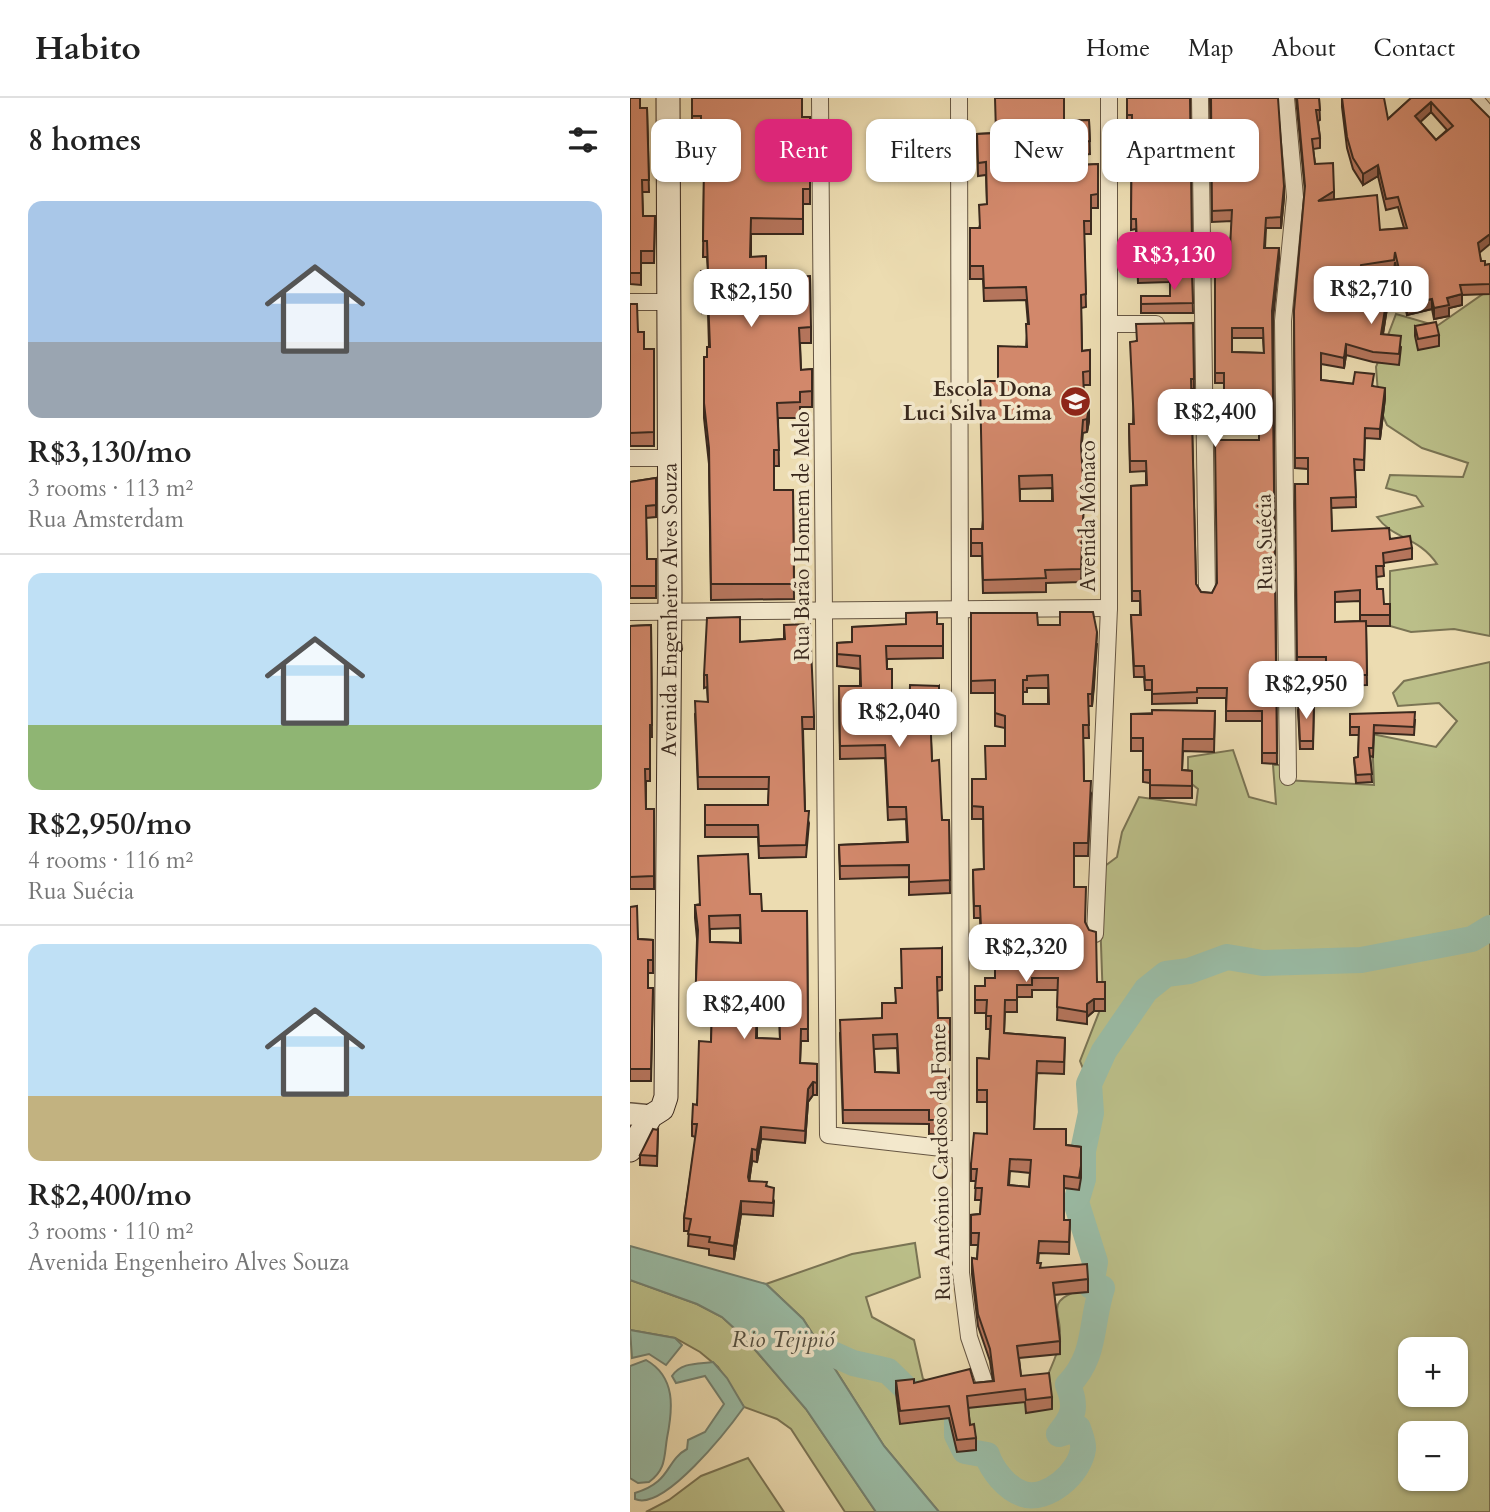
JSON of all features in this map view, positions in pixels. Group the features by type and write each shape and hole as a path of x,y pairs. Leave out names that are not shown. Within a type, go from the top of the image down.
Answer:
{"main road":[{"name":"Avenida Engenheiro Alves Souza","path":"630,1150 640,1115 662,1108 666,1097 670,458 667,98"}],"street":[{"name":"Rua Barão Homem de Melo","path":"820,98 828,1135 959,1150"},
{"name":"Rua Antônio Cardoso da Fonte","path":"959,98 959,1150 964,1307 969,1337 984,1381"},
{"name":"Avenida Mônaco","path":"1096,934 1109,608 1109,98"},
{"path":"1200,98 1188,324 1207,594"},
{"name":"Rua Suécia","path":"1286,98 1295,197 1283,334 1288,777"},
{"path":"1475,98 1490,117"},
{"path":"630,302 667,302"},
{"path":"1109,324 1188,324"},
{"path":"630,458 670,458"},
{"path":"630,612 1109,608"}],"shaded area":[{"path":"1490,289 1490,636 1454,629 1411,632 1390,626 1390,571 1437,564 1422,548 1391,530 1377,517 1423,506 1416,496 1386,488 1390,475 1463,477 1468,463 1422,448 1387,425 1379,407 1376,367 1396,314 1437,326"},
{"path":"1490,662 1490,1512 939,1512 884,1446 803,1319 766,1284 852,1254 915,1243 920,1277 866,1297 872,1317 914,1340 923,1379 963,1395 1041,1391 1058,1349 1058,1304 1073,1292 1090,1286 1095,1262 1076,1202 1083,1179 1083,1151 1091,1113 1089,1084 1080,1061 1103,1002 1100,916 1105,866 1117,857 1122,832 1139,797 1196,805 1198,789 1188,781 1188,757 1233,750 1249,797 1276,804 1273,765 1283,765 1285,780 1374,785 1372,734 1436,747 1457,721 1439,703 1398,706 1393,693 1404,681"},
{"path":"630,1280 697,1304 722,1317 745,1338 806,1409 876,1512 845,1512 791,1429 777,1419 744,1407 718,1367 700,1352 675,1338 630,1330"},
{"path":"748,1458 784,1512 646,1512 669,1500 701,1476"}],"water":[{"name":"Rio Tejipió","path":"630,1246 766,1284 803,1319 884,1446 939,1512 876,1512 806,1409 745,1338 722,1317 697,1304 630,1280"},
{"path":"630,1330 675,1338 682,1345 666,1365 649,1354 632,1358"},
{"path":"646,1360 663,1375 671,1405 664,1457 659,1473 649,1482 638,1483 630,1478 630,1366"},
{"path":"713,1362 727,1378 744,1407 711,1449 678,1481 647,1500 635,1499 635,1493 656,1483 662,1477 675,1459 687,1449 688,1440 705,1432 724,1404 705,1376 676,1383 672,1376 685,1366"}],"building":[{"path":"630,98 640,98 640,108 647,108 649,180 642,180 643,216 655,216 654,251 641,251 641,273 630,273"},
{"path":"692,98 802,98 802,117 810,117 755,119 755,182 810,182 810,189 803,189 803,219 751,218 750,257 766,256 766,278 810,276 811,327 799,328 801,370 812,369 812,391 800,392 800,402 777,403 779,450 774,450 774,490 793,490 794,584 711,584 709,448 704,403 704,357 707,357 707,347 710,347 708,297 702,297 701,271 708,271 707,241 703,241 704,182 741,182 741,119 701,119 701,116 692,116"},
{"path":"995,98 1064,98 1064,119 996,119"},
{"path":"1127,98 1190,98 1190,119 1132,119 1132,115 1127,115"},
{"path":"1211,98 1278,98 1284,186 1281,217 1266,218 1264,248 1279,248 1272,311 1277,753 1262,753 1262,711 1226,711 1227,688 1197,688 1197,692 1152,694 1152,680 1145,680 1144,666 1134,666 1131,615 1141,615 1140,591 1132,591 1131,486 1147,485 1146,461 1130,461 1129,424 1134,424 1130,342 1137,341 1136,324 1193,323 1194,379 1191,379 1196,584 1201,592 1212,593 1217,583 1215,440 1259,440 1259,416 1215,416 1215,402 1224,402 1224,373 1215,373 1215,248 1230,248 1232,210 1212,211 1212,182 1259,182 1259,119 1211,119","holes":["1232,328 1263,328 1264,353 1232,352"]},
{"path":"1297,98 1319,98 1320,110 1316,110 1320,138 1312,139 1315,164 1333,163 1334,191 1318,201 1377,195 1380,230 1407,228 1398,197 1386,199 1378,165 1363,174 1353,158 1347,137 1342,98 1384,98 1388,119 1411,98 1470,98 1490,118 1490,234 1478,243 1481,261 1485,261 1485,265 1490,264 1490,284 1460,285 1462,294 1447,298 1449,305 1434,308 1432,299 1407,304 1395,252 1394,260 1361,265 1359,286 1388,291 1381,334 1401,336 1399,354 1373,352 1346,344 1344,358 1321,353 1321,380 1353,384 1355,372 1374,374 1372,386 1385,388 1380,429 1365,428 1364,460 1354,459 1356,497 1331,498 1332,531 1389,528 1390,539 1410,536 1412,548 1383,553 1384,566 1376,566 1377,589 1383,589 1384,604 1390,604 1390,615 1360,615 1360,590 1335,592 1335,622 1366,621 1367,675 1326,675 1326,657 1297,657 1295,484 1308,484 1308,458 1295,458 1294,311 1305,186","holes":["1431,102 1453,126 1436,140 1415,116"]},
{"path":"1088,120 1089,120 1088,141"},
{"path":"990,133 990,182 1088,182 1088,165 1098,164 1098,194 1091,195 1091,221 1084,221 1086,294 1081,295 1082,351 1090,350 1090,371 1083,372 1084,396 1089,396 1089,408 1087,419 1083,420 1081,446 1084,496 1081,569 1045,570 1046,578 983,580 982,543 971,543 971,529 983,529 980,381 998,381 998,346 1027,347 1026,324 1029,324 1026,287 984,288 983,266 970,266 970,228 980,228 979,205 987,204 986,162 978,163 977,134","holes":["1052,475 1053,501 1020,501 1019,476"]},
{"path":"1131,182 1191,182 1192,245 1168,246 1169,272 1138,273 1136,219 1131,219"},
{"path":"1170,275 1192,275 1193,303 1141,304 1141,296 1170,296"},
{"path":"630,304 637,304 638,332 644,332 644,349 654,349 654,432 630,433"},
{"path":"1436,322 1439,335 1418,339 1415,326"},
{"path":"656,478 656,505 646,506 647,559 656,559 656,586 630,586 630,482"},
{"path":"937,612 937,624 943,624 943,646 886,646 887,669 892,669 892,690 873,690 874,717 909,715 910,685 939,686 939,709 930,709 932,761 939,760 942,820 949,820 950,880 909,882 909,865 840,866 839,845 908,842 906,807 888,807 885,745 840,746 839,686 861,686 860,656 837,654 837,643 852,642 852,627 906,624 906,613"},
{"path":"1060,612 1093,612 1097,632 1092,694 1088,694 1089,725 1083,725 1084,781 1091,781 1088,843 1074,843 1074,887 1086,887 1085,922 1089,930 1096,932 1097,982 1105,982 1105,999 1094,999 1087,1004 1087,1012 1057,1007 1058,978 1032,978 1032,985 1017,985 1017,1000 1005,1000 1004,1033 1065,1038 1064,1062 1037,1061 1034,1129 1066,1129 1066,1145 1081,1147 1081,1166 1079,1178 1064,1176 1064,1220 1070,1220 1069,1242 1039,1241 1037,1263 1041,1263 1040,1268 1087,1264 1088,1279 1053,1283 1060,1341 1017,1346 1021,1376 1049,1373 1052,1397 1026,1400 1025,1389 967,1396 970,1425 974,1424 976,1438 957,1440 949,1406 900,1411 896,1381 914,1379 914,1383 970,1369 974,1383 994,1381 990,1349 978,1314 972,1262 972,1258 977,1259 979,1233 971,1233 971,1215 980,1214 982,1188 975,1188 977,1169 971,1169 971,1164 974,1133 987,1134 987,1090 977,1090 977,1058 989,1059 991,1016 986,1016 987,1000 975,1000 975,986 985,986 985,978 995,978 995,967 1000,967 999,935 985,936 984,927 981,927 980,906 974,906 973,870 984,869 983,807 972,806 972,779 986,779 985,746 1005,746 1005,716 995,713 995,680 971,681 971,613 1037,613 1038,625 1060,625","holes":["1048,675 1049,704 1023,704 1023,680 1027,680 1027,676","1010,1159 1031,1160 1029,1187 1008,1185"]},
{"path":"740,617 740,642 785,639 784,625 810,624 814,717 802,717 805,811 809,811 806,845 759,846 758,825 705,825 705,805 768,805 769,777 698,777 695,701 708,702 707,675 704,675 707,618"},
{"path":"651,625 652,725 650,769 645,769 646,809 654,809 654,876 630,877 630,626"},
{"path":"1298,702 1314,702 1313,741 1300,741"},
{"path":"1152,710 1215,711 1214,739 1183,739 1182,770 1192,771 1192,786 1150,785 1150,770 1143,770 1143,738 1131,738 1131,714 1152,714"},
{"path":"1415,712 1414,727 1374,725 1373,748 1369,748 1372,774 1356,775 1354,758 1358,757 1359,727 1350,727 1350,714"},
{"path":"748,854 750,894 761,894 762,911 807,911 808,1029 801,1029 800,1063 817,1064 817,1083 813,1082 808,1089 805,1131 761,1127 757,1150 752,1149 748,1177 749,1181 767,1182 766,1186 774,1188 773,1203 741,1201 734,1246 709,1242 710,1237 688,1234 691,1219 684,1218 697,1124 692,1124 693,1104 697,1105 699,1041 711,1042 712,1005 695,1005 698,930 695,905 700,905 698,856","holes":["740,915 741,943 710,942 709,916","757,998 779,999 780,1039 756,1038"]},
{"path":"637,906 638,939 653,940 653,960 648,960 648,988 653,988 651,1069 630,1069 630,907"},
{"path":"942,948 942,977 937,977 938,1018 950,1018 950,1046 940,1046 939,1068 949,1069 949,1082 942,1081 940,1120 929,1120 929,1110 843,1110 840,1020 882,1018 882,1003 896,1003 895,988 902,988 901,949","holes":["897,1034 899,1073 875,1072 873,1035"]},
{"path":"653,1129 658,1130 657,1156 640,1155"}],"waterway":[{"path":"957,1419 957,1435 965,1451 987,1455 1001,1478 1011,1488 1023,1494 1042,1494 1052,1490 1069,1476 1081,1458 1083,1447 1078,1428 1059,1434 1072,1411 1068,1385 1077,1374 1088,1351 1102,1288 1091,1286 1095,1262 1076,1202 1083,1179 1083,1151 1091,1113 1089,1084 1104,1051 1146,990 1166,974 1189,971 1227,957 1263,963 1361,960 1472,939 1490,928"},
{"path":"791,1344 824,1350 853,1363 888,1371 923,1405"}],"place":[{"name":"Escola Dona Luci Silva Lima","path":"1075,401"}]}
